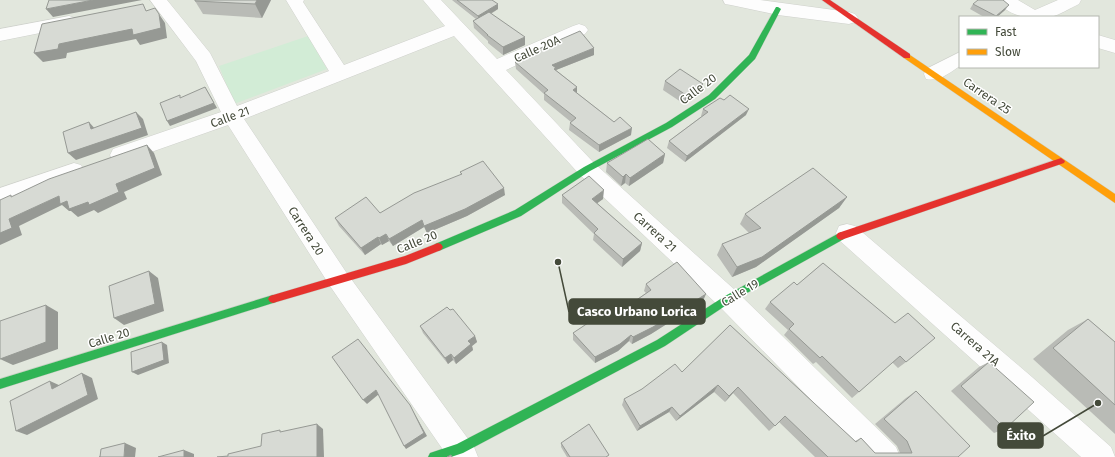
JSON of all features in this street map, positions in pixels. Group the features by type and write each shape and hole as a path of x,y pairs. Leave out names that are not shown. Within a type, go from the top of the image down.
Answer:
{"street":[{"path":"295,0 340,74"},
{"name":"Carrera 21","path":"431,0 587,169 728,299 886,457"},
{"path":"731,0 778,9 849,18"},
{"name":"Carrera 25","path":"825,0 849,18 1115,199"},
{"path":"1005,0 1032,16"},
{"path":"1036,16 1073,0"},
{"name":"Carrera 20","path":"153,3 204,58 232,116 338,280 462,453"},
{"name":"Calle 20","path":"0,384 406,260 518,212 587,169 669,125 712,97 752,57 778,9"},
{"path":"0,36 83,19"},
{"name":"Calle 21","path":"0,197 232,116 457,28"},
{"name":"Calle 20A","path":"494,68 579,30"},
{"path":"1099,41 1115,47"},
{"path":"933,74 959,59"},
{"name":"Calle 19","path":"434,457 462,453 661,343 728,299 846,233 916,212 1061,161"},
{"name":"Carrera 21A","path":"846,233 1023,386 1101,457"}],"shaded area":[{"path":"0,0 1115,0 1115,457 0,457"}],"green space":[{"path":"308,36 327,69 234,104 219,66"}],"building":[{"path":"49,0 93,0 46,9"},
{"path":"195,0 257,0 255,4"},
{"path":"457,0 492,0 498,4 478,16"},
{"path":"978,0 1003,0 1009,5 996,16 973,4"},
{"path":"143,4 146,11 155,8 159,14 161,28 133,35 132,29 59,44 58,49 34,53 42,24"},
{"path":"489,12 525,37 503,47 487,35 473,21"},
{"path":"580,31 594,48 552,65 556,68 554,69 577,87 573,90 614,122 620,117 632,128 599,145 570,123 576,118 544,93 548,90 515,62 520,59 518,58"},
{"path":"680,69 703,84 686,95 665,81"},
{"path":"205,87 214,103 167,121 160,103 180,95 180,98"},
{"path":"730,95 749,109 687,156 669,141 708,112 703,109 720,98 724,100"},
{"path":"136,112 142,128 68,153 63,132 89,122 91,129"},
{"path":"648,139 665,154 630,178 626,174 623,177 607,163"},
{"path":"147,145 155,168 116,184 119,192 89,205 88,202 69,209 67,201 60,204 59,196 9,219 12,228 0,233 0,200 11,195 11,197 49,179"},
{"path":"483,161 504,188 465,209 424,226 422,220 389,239 386,234 379,238 378,237 361,248 335,218 366,197 380,213 414,193 462,174 460,172"},
{"path":"813,168 847,197 762,257 737,267 722,244 761,228 745,214"},
{"path":"589,176 604,190 592,199 642,243 623,259 594,233 598,229 562,195"},
{"path":"677,262 706,294 653,327 633,337 631,335 620,344 595,357 573,333 603,313 609,319 651,290 646,284"},
{"path":"823,263 895,323 908,313 935,338 906,362 900,356 859,392 822,356 820,358 789,329 794,324 770,302 794,282 797,285"},
{"path":"149,271 155,304 114,318 109,286"},
{"path":"46,305 46,342 0,359 0,321"},
{"path":"447,307 450,310 453,309 475,336 468,341 471,344 454,358 451,354 445,358 420,326"},
{"path":"1088,319 1115,342 1115,405 1053,348"},
{"path":"730,325 856,442 861,438 875,453 912,453 907,441 884,419 916,391 970,446 958,457 828,457 785,416 775,426 738,387 729,396 718,385 680,416 672,407 640,426 624,399 642,389 675,364 682,372"},
{"path":"358,339 410,405 424,433 404,446 376,390 363,400 332,357"},
{"path":"162,342 164,360 132,372 131,352"},
{"path":"989,362 1034,402 1005,429 961,386"},
{"path":"82,373 88,395 16,431 10,401 50,381 52,389"},
{"path":"317,424 317,457 217,457 228,456 228,454 261,446 262,434 280,430 280,432"},
{"path":"589,424 609,455 606,457 570,457 561,443"},
{"path":"125,443 124,457 100,457 101,449"},
{"path":"184,450 184,457 158,457"}],"traffic: fast":[{"path":"438,247 518,213 587,169 669,125 712,97 752,57 778,9"},
{"path":"434,457 459,449 661,343 728,299 841,236"},
{"path":"0,384 273,299"}],"traffic: slow":[{"path":"907,56 1115,199"}],"traffic: jam":[{"path":"825,0 907,56"},
{"path":"841,236 1061,161"},
{"path":"273,299 406,260 438,247"}],"place":[{"name":"Casco Urbano Lorica","path":"558,262"},
{"name":"Éxito","path":"1098,403"}]}
